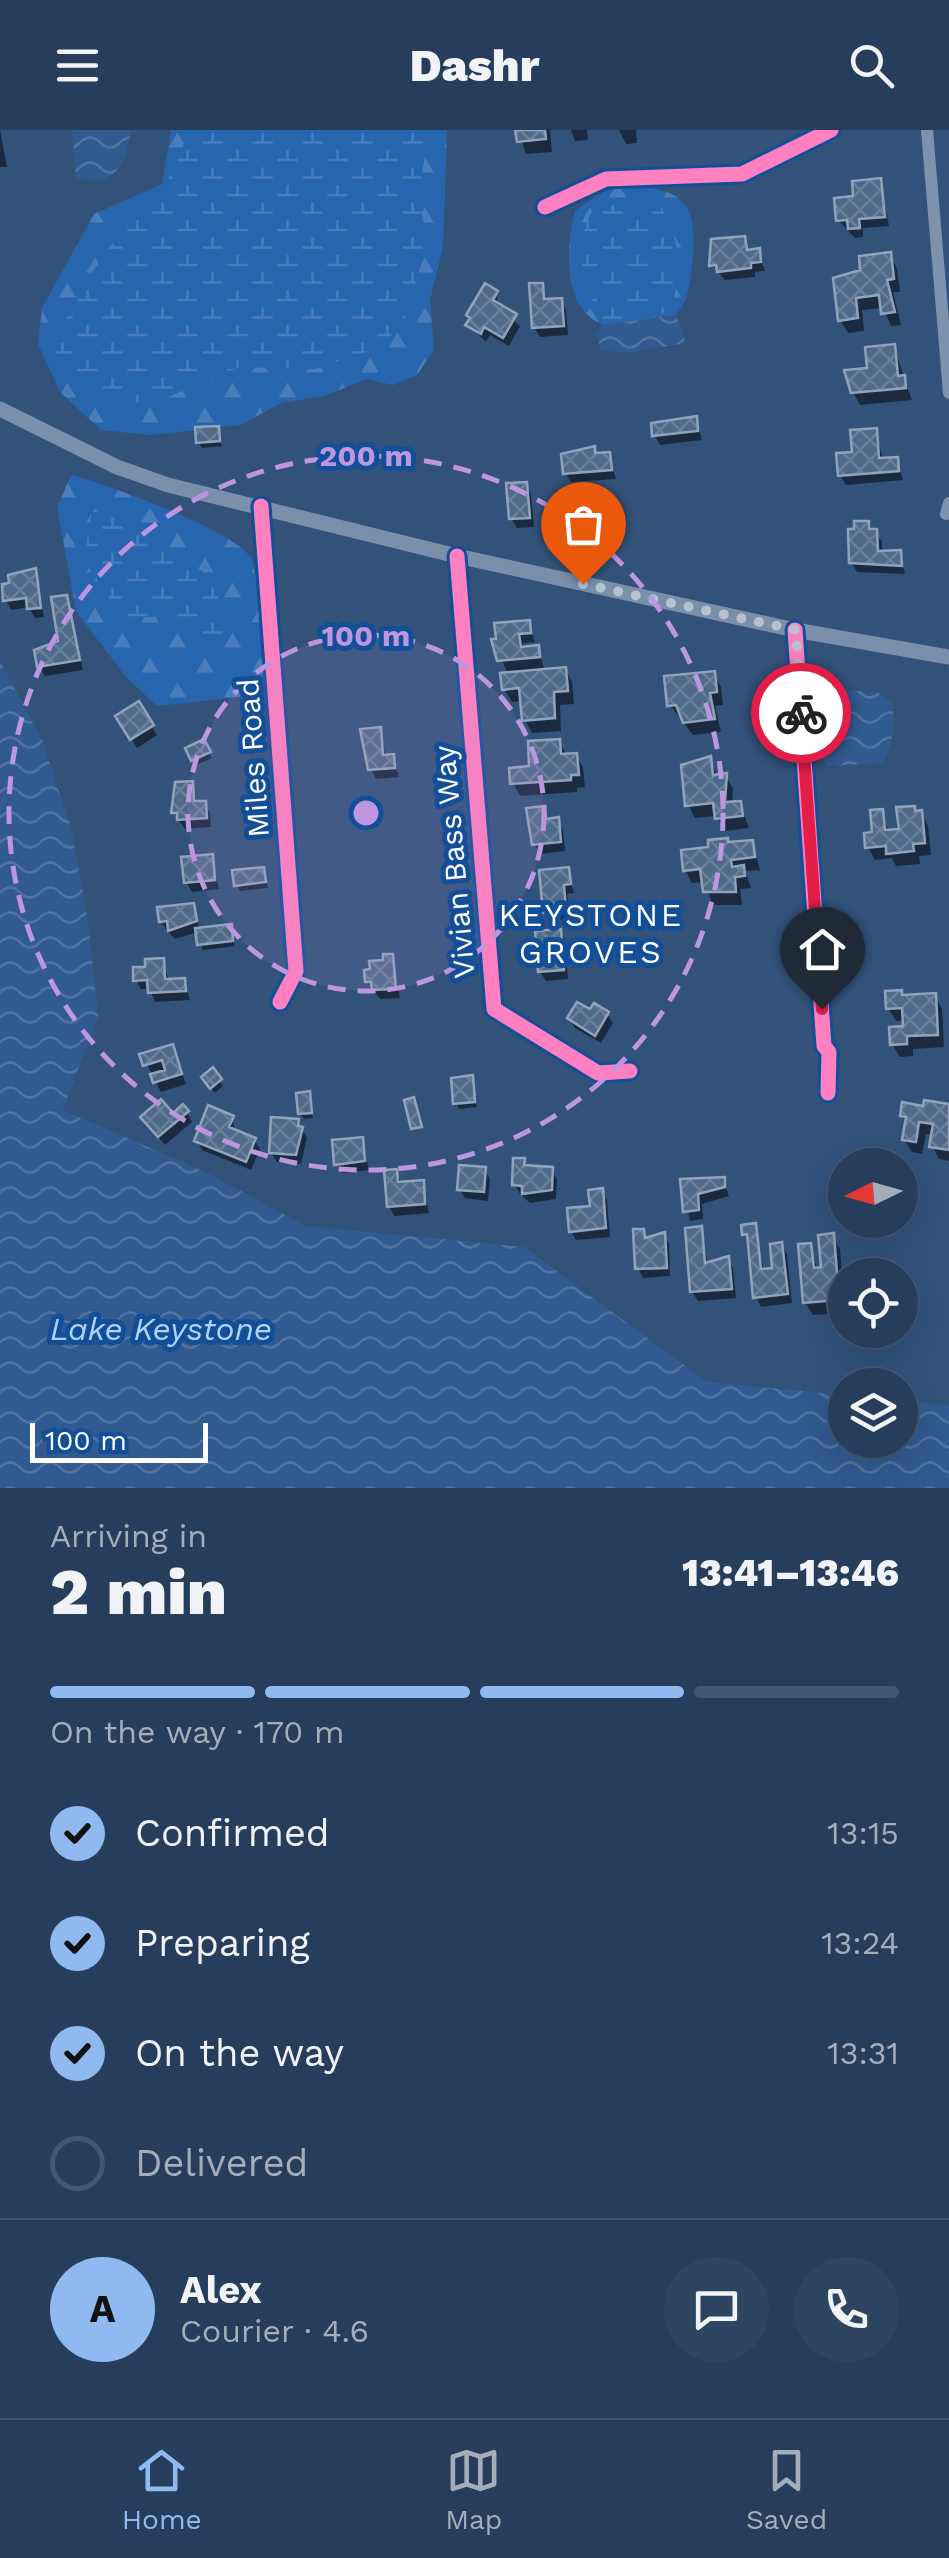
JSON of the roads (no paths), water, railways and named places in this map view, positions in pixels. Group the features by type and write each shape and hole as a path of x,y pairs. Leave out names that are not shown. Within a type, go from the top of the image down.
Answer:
{"main road":[{"path":"2,410 117,467 168,485 458,556 796,630 949,657"}],"street":[{"path":"545,207 606,179 742,174 831,130"},
{"path":"926,130 949,393"},
{"name":"Miles Road","path":"261,506 296,971 280,1002"},
{"name":"Vivian Bass Way","path":"458,556 494,1009 598,1073 630,1071"},
{"path":"796,630 824,1046 829,1052 828,1092"}],"water":[{"path":"72,130 131,130 126,153 116,171 100,180 76,177"},
{"path":"676,315 686,343 626,353 601,350 595,332 603,325"},
{"name":"Lake Keystone","path":"0,661 42,740 71,827 89,927 98,1016 63,1110 205,1172 306,1226 524,1247 707,1382 828,1393 828,1458 918,1458 918,1402 949,1405 949,1488 0,1488"},
{"path":"839,689 878,693 891,701 893,733 881,763 828,766 819,755 829,696"}],"district":[{"name":"KEYSTONE GROVES","path":"591,934"}]}
